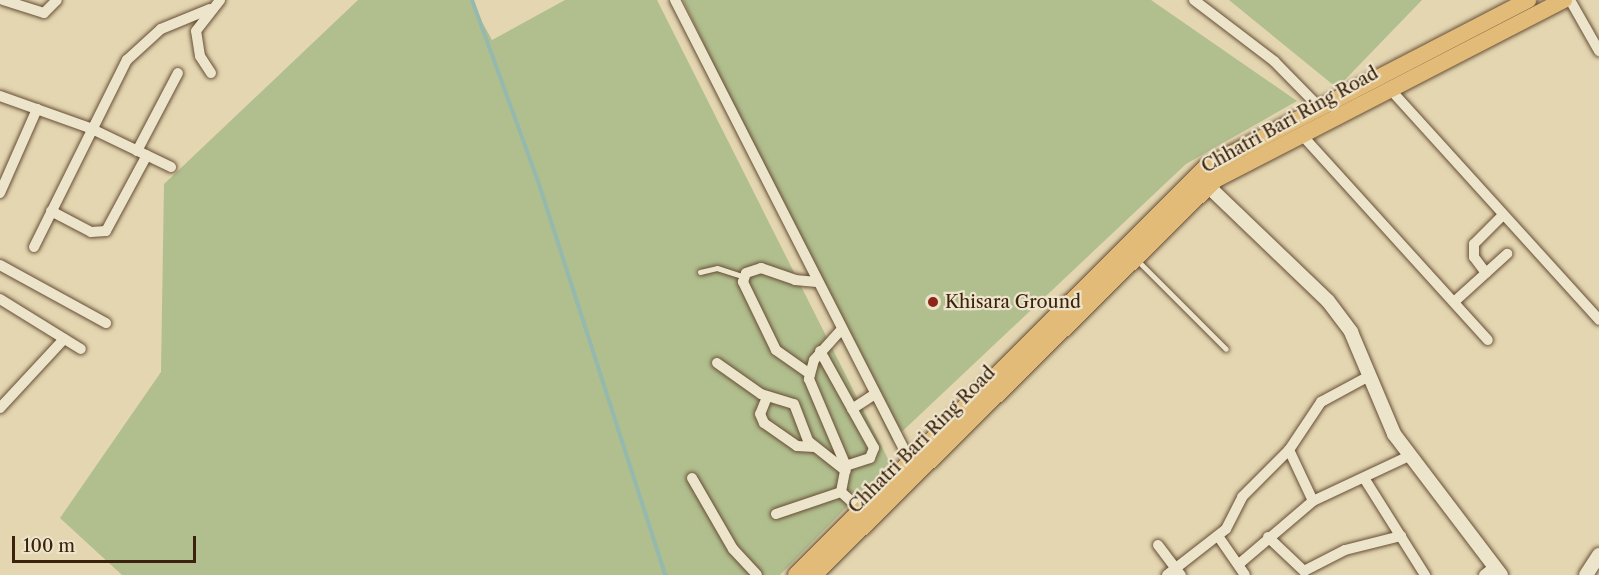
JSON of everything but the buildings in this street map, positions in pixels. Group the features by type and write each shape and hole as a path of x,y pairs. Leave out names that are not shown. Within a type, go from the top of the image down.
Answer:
{"main road":[{"name":"Chhatri Bari Ring Road","path":"796,575 1206,167 1528,0"},
{"name":"Chhatri Bari Ring Road","path":"814,575 1208,186 1389,88 1564,0"}],"street":[{"path":"3,0 44,13 57,0"},
{"path":"211,73 196,44 196,31 210,9 219,0"},
{"path":"675,0 841,330 910,461"},
{"path":"1194,0 1274,61 1319,107"},
{"path":"1570,0 1599,51"},
{"path":"34,247 114,81 142,43 161,29 210,9"},
{"path":"51,211 91,232 106,231 178,74"},
{"path":"1389,88 1599,320"},
{"path":"0,96 90,128 171,166"},
{"path":"0,193 37,109"},
{"path":"1301,134 1488,340"},
{"path":"1208,186 1328,301 1351,332 1382,412 1409,456 1498,570 1484,575"},
{"path":"1486,273 1474,257 1474,244 1503,214"},
{"path":"1454,302 1507,254"},
{"path":"0,265 106,323"},
{"path":"810,374 776,350 744,278 760,268 795,280 817,282"},
{"path":"0,299 81,349"},
{"path":"841,330 820,351 810,374 810,390 846,468 841,492"},
{"path":"0,408 64,339"},
{"path":"820,351 874,452 865,461 846,468"},
{"path":"717,363 767,397 783,399 798,408 803,431 814,447 846,468"},
{"path":"1158,545 1174,572 1218,536 1246,492 1289,450 1321,402 1369,376"},
{"path":"852,410 875,394"},
{"path":"767,397 760,414 764,423 797,446 814,447"},
{"path":"1289,450 1313,501"},
{"path":"1218,536 1242,572 1268,537 1313,501 1409,456"},
{"path":"692,478 733,549 757,575"},
{"path":"1364,478 1425,575"},
{"path":"841,492 861,510"},
{"path":"776,514 841,492"},
{"path":"1268,537 1304,571 1345,550 1401,536"},
{"path":"1586,575 1599,555"}],"lane":[{"path":"1135,258 1226,349"},
{"path":"700,272 717,268 744,278"}],"green space":[{"path":"358,0 470,0 492,40 565,0 657,0 890,463 780,575 122,575 60,518 161,372 164,184"},
{"name":"Khisara Ground","path":"683,0 1151,0 1297,101 1186,164 892,441"},
{"path":"1229,0 1422,0 1337,88"}],"waterway":[{"path":"472,0 538,181 665,575"}],"place":[{"name":"Khisara Ground","path":"933,302"}]}
